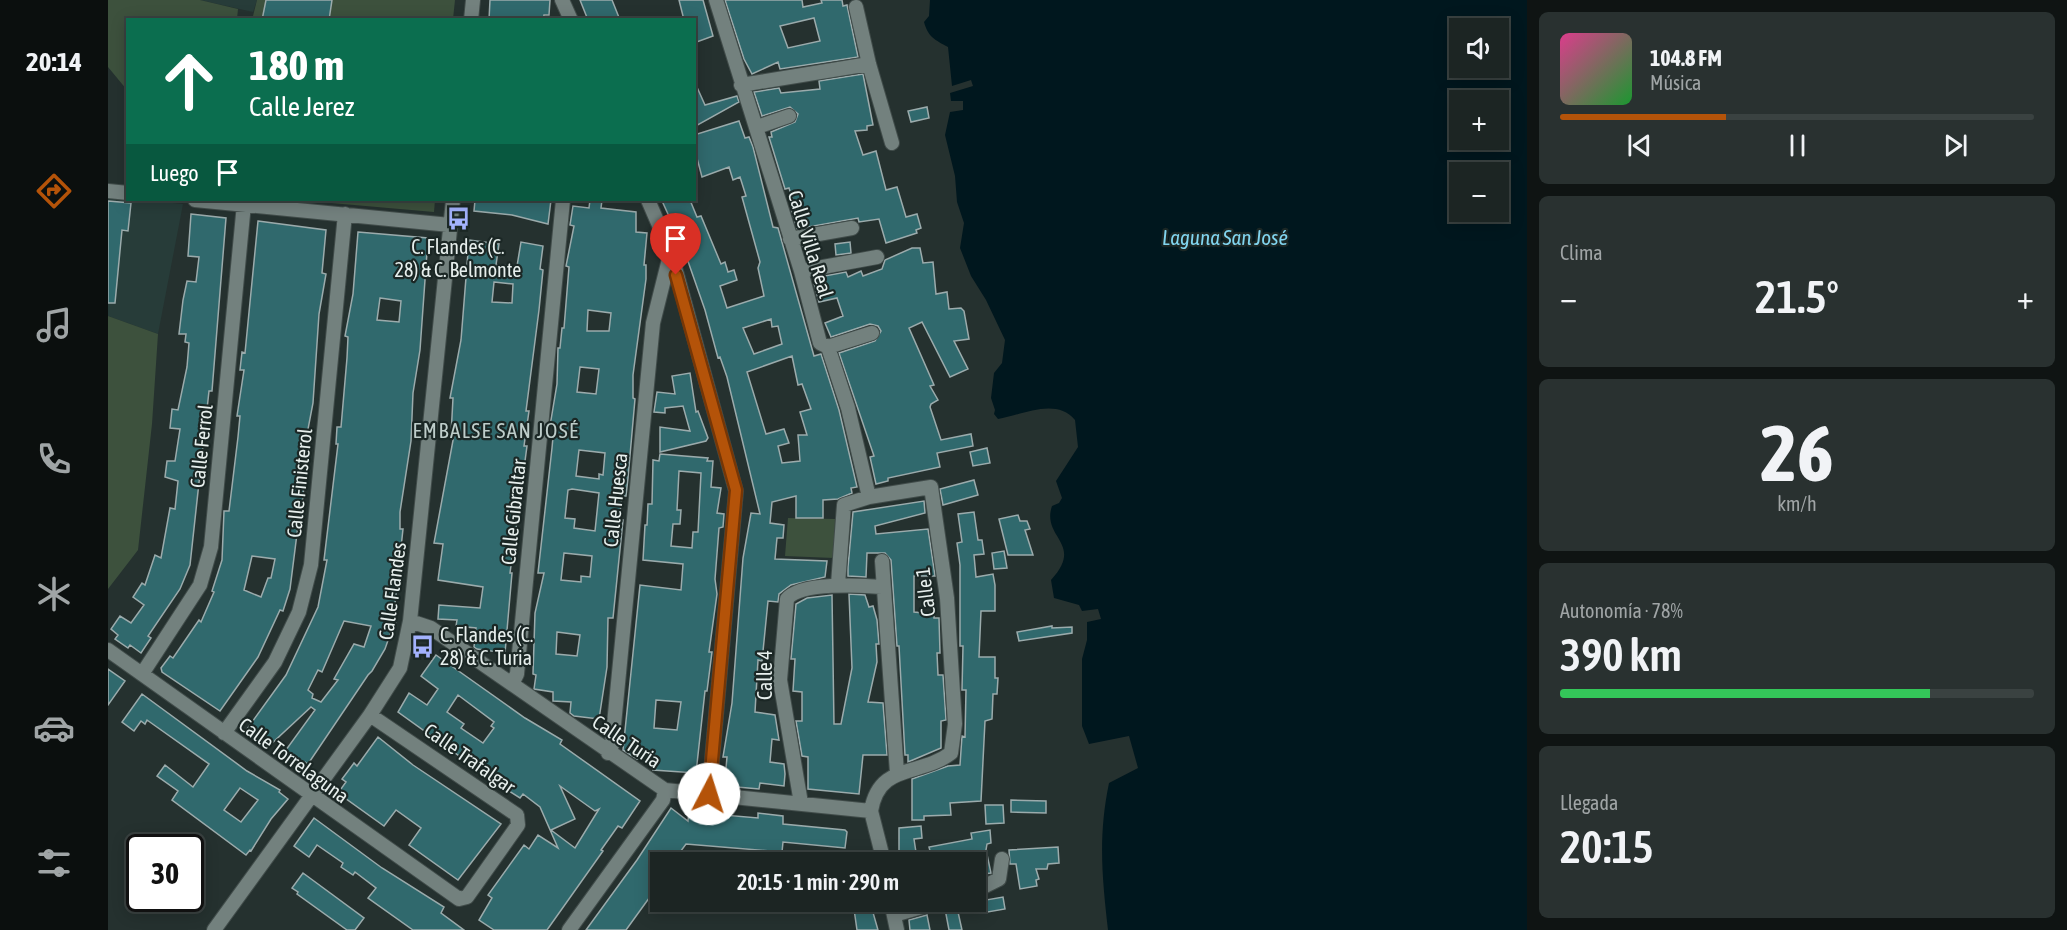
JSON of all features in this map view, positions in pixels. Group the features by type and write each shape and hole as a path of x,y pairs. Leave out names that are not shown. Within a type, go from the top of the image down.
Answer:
{"street":[{"path":"471,18 473,0"},
{"path":"562,0 570,18"},
{"name":"Calle Villa Real","path":"716,0 801,271 820,343 828,347 848,408 869,497"},
{"path":"856,7 869,64 892,143"},
{"path":"741,85 869,64"},
{"path":"757,127 789,116"},
{"path":"108,191 126,193"},
{"path":"207,201 450,225"},
{"name":"Calle Flandes","path":"214,930 370,715 400,668 410,621 453,201"},
{"name":"Calle Gibraltar","path":"512,684 517,674 563,201"},
{"path":"648,201 670,253 736,490 709,794"},
{"name":"Calle Ferrol","path":"142,674 200,585 211,548 244,204"},
{"name":"Calle Finisterol","path":"224,733 275,662 299,612 311,566 345,214"},
{"path":"790,239 852,228"},
{"name":"Calle Huesca","path":"608,753 612,745 653,323 670,253"},
{"path":"801,271 877,257"},
{"path":"828,347 872,333"},
{"name":"Calle 1","path":"838,584 844,505 869,497 931,487 947,598 955,724 951,753 937,764 897,773 874,794 871,811"},
{"path":"882,561 882,587 897,773"},
{"name":"Calle 4","path":"801,803 780,680 787,599 797,591 838,584 882,587"},
{"name":"Calle Turia","path":"410,621 430,628 608,753 665,790 871,811"},
{"name":"Calle Torrelaguna","path":"108,650 311,797 459,899"},
{"name":"Calle Trafalgar","path":"370,715 517,815 518,825 466,897 459,899"},
{"path":"569,930 663,800 665,790"},
{"path":"871,811 881,852"},
{"path":"986,886 999,879 1002,859"},
{"path":"894,912 897,930"}],"shaded area":[{"path":"200,0 257,0 253,12"},
{"path":"108,197 126,199 126,201 183,204 158,334 108,316"}],"green space":[{"path":"108,0 200,0 238,9 237,18 126,18 126,89 108,67"},
{"path":"257,0 455,0 453,18 252,18"},
{"path":"308,201 435,201 434,212"},
{"path":"108,316 158,334 152,424 138,550 108,589"},
{"path":"788,518 835,519 834,558 785,556"}],"water":[{"name":"Laguna San José","path":"930,0 1527,0 1527,930 1108,930 1102,839 1109,783 1138,768 1129,736 1089,744 1082,726 1082,659 1087,640 1087,622 1101,619 1098,609 1082,611 1079,605 1054,598 1051,580 1060,568 1064,557 1050,517 1052,506 1059,503 1062,498 1056,481 1078,447 1075,420 1067,413 1049,409 1038,409 998,419 994,414 991,398 994,373 1002,363 1005,340 986,300 971,276 960,248 964,223 957,202 955,176 945,135 950,112 963,110 963,101 951,101 950,93 973,86 971,80 952,86 948,47 930,35 924,22 929,16"}],"building":[{"path":"266,0 332,0 329,18 262,18"},
{"path":"490,0 550,0 549,15 544,15 543,18 489,18"},
{"path":"580,0 612,0 619,18 587,18"},
{"path":"679,0 703,0 713,36 696,42 696,18 684,18"},
{"path":"725,0 802,0 803,7 822,3 821,0 842,0 843,6 847,5 858,57 780,69 778,62 752,74 744,59","holes":["814,18 820,41 788,48 780,26"]},
{"path":"863,74 873,125 867,126 867,130 855,131 863,155 876,151 886,190 897,187 906,217 917,214 921,228 916,230 917,233 886,243 879,219 859,222 858,218 797,229 792,211 796,210 789,188 785,189 769,137 772,137 771,132 795,122 798,114 790,107 762,116 754,92 779,88 781,93 820,89 819,81"},
{"path":"696,85 705,105 737,96 739,102 696,126"},
{"path":"927,107 929,118 911,122 908,111"},
{"path":"739,121 745,138 749,137 753,147 773,227 778,228 814,356 821,354 839,410 857,487 851,488 852,493 838,499 823,500 823,518 796,518 796,496 772,502 770,523 784,525 783,538 777,538 775,559 827,561 825,577 791,585 779,594 778,602 768,601 762,661 758,660 755,712 775,715 779,740 772,739 770,762 784,764 785,774 784,786 760,783 759,789 737,787 735,780 725,779 727,757 723,757 732,703 743,558 751,513 760,514 727,377 720,357 718,358 705,310 683,247 663,201 690,201 697,217 701,216 721,264 725,262 728,272 734,270 737,280 720,286 727,308 764,296 758,268 760,262 742,197 746,196 740,177 733,180 729,167 702,177 696,154 696,134","holes":["771,319 772,327 778,326 782,344 754,354 743,328","792,356 798,385 802,384 811,409 800,412 807,435 798,435 800,461 782,463 778,446 789,443 784,429 766,434 747,372"]},
{"path":"108,201 131,203 128,231 122,230 115,303 108,303"},
{"path":"475,201 551,201 548,224 512,215 474,211"},
{"path":"590,201 602,201 601,208 636,212 636,232 647,233 644,265 646,265 646,279 633,375 633,398 635,399 628,478 626,496 622,496 619,520 623,520 613,618 608,618 607,667 599,719 574,716 570,713 571,702 553,701 553,692 534,689 536,675 533,674 535,613 544,573 538,573 554,426 550,426 557,384 558,348 560,348 562,328 564,328 569,267 566,266 574,226 570,225 573,206 589,208","holes":["588,310 611,313 609,331 587,331","580,367 599,369 596,394 577,392","579,450 605,453 603,475 599,474 599,479 576,476","568,490 599,493 595,531 574,528 575,519 565,518","564,553 592,556 590,577 581,576 581,582 561,580","557,632 580,635 577,656 556,654"]},
{"path":"191,214 226,218 212,391 209,391 190,565 180,589 148,636 151,638 141,653 130,645 128,648 115,639 118,635 111,629 120,616 131,623 144,605 133,597 142,583 145,585 155,555 161,558 170,508 175,509 178,481 165,477 167,461 175,461 180,429 170,428 172,409 178,410 187,367 189,343 185,342 186,334 179,334 183,300 187,281 196,282 199,257 188,256"},
{"path":"258,221 326,230 322,273 326,274 319,314 313,403 304,450 307,450 301,519 299,518 290,589 283,611 280,610 258,657 220,711 162,672 161,668 170,656 173,658 199,620 201,622 214,592 212,591 222,560 224,511 229,511 240,416 237,416 244,370 240,370 242,352 245,353","holes":["252,556 275,559 271,578 268,578 261,597 244,590"]},
{"path":"358,232 428,238 420,350 413,393 411,441 400,512 400,529 403,529 395,603 397,611 395,627 393,626 385,649 372,671 308,764 305,762 302,767 283,754 315,710 311,707 270,745 247,729 286,675 318,607 327,560 324,560 338,444 336,444 337,427 341,427 347,358 348,337 345,336 353,294","holes":["380,298 401,301 399,322 377,320","344,621 371,626 364,647 354,644 334,679 338,680 321,702 312,698 313,694 308,690 318,670 322,672"]},
{"path":"469,240 499,244 496,265 517,266 521,242 543,246 539,310 526,411 529,411 524,446 527,446 510,573 512,573 505,653 474,647 476,628 456,626 457,620 438,619 439,605 480,608 483,587 438,580 443,544 434,543 454,435 451,435 453,398 450,398 461,340","holes":["494,282 513,284 512,303 492,302"]},
{"path":"850,242 851,253 836,255 835,244"},
{"path":"818,243 819,249 805,253 803,246"},
{"path":"912,248 920,248 923,263 933,262 936,294 947,292 949,309 961,308 964,311 969,339 954,341 968,369 950,377 922,322 909,328 934,385 930,386 938,400 930,407 941,440 971,434 973,446 937,453 940,467 888,478 888,481 876,484 870,457 874,456 839,353 875,341 881,331 878,326 870,324 831,337 825,323 843,316 837,298 819,302 814,283 819,280 819,277 846,272 848,277 861,271 863,276 882,269 885,260"},
{"path":"690,373 696,412 698,411 708,438 706,441 660,452 660,427 690,431 683,406 665,408 665,413 654,412 657,392 675,394 672,376"},
{"path":"987,448 990,463 973,466 970,452"},
{"path":"660,454 708,458 707,461 713,461 711,487 721,488 717,513 724,514 723,527 719,528 715,579 717,594 709,652 712,652 707,691 705,691 696,773 653,770 654,764 651,761 637,759 623,750 640,585 681,590 683,564 643,560 648,504 652,504 653,460 659,461","holes":["679,471 701,473 698,532 693,532 692,548 671,546 673,524 680,524 681,510 677,510","656,700 681,702 677,730 654,728"]},
{"path":"974,480 978,495 943,505 940,489"},
{"path":"924,501 925,513 875,526 876,534 928,529 935,576 914,576 914,612 934,614 934,618 939,618 938,675 943,675 946,720 941,721 941,748 908,762 908,755 905,755 899,646 897,646 891,560 885,553 867,553 866,577 848,576 848,567 853,512"},
{"path":"974,512 978,540 982,540 984,554 974,555 976,577 993,574 995,585 995,611 981,611 979,657 995,657 995,678 998,678 997,694 993,694 992,719 985,721 981,801 950,803 951,815 924,816 924,820 912,820 912,779 948,766 960,765 962,736 965,737 966,690 962,690 963,646 960,646 960,565 957,543 962,542 958,514"},
{"path":"1018,515 1020,521 1027,521 1030,529 1025,530 1033,555 1008,555 999,519"},
{"path":"1004,551 1007,568 994,569 992,553"},
{"path":"849,594 865,595 869,607 873,606 877,620 879,644 876,644 877,662 868,702 883,703 887,755 863,755 859,794 808,789 808,757 802,756 796,721 802,721 802,692 793,691 795,659 791,659 796,604 807,598 832,595 834,724 841,724 852,668"},
{"path":"1052,626 1052,628 1072,627 1072,633 1019,641 1017,632"},
{"path":"436,655 525,718 562,740 560,744 640,801 622,828 618,826 547,930 494,930 479,920 492,898 488,895 524,845 529,849 538,835 558,848 540,807 523,794 520,798 501,786 398,712 409,693 427,705 438,689 421,676","holes":["458,695 494,722 491,726 494,728 483,743 461,728 464,724 447,712","560,786 595,811 599,809 575,848 551,830 575,819"]},
{"path":"108,669 125,681 108,705"},
{"path":"142,694 247,771 280,790 279,792 288,799 246,855 172,800 178,791 157,776 165,765 193,787 209,764 147,720 145,724 141,721 134,731 122,722","holes":["240,788 258,800 241,822 224,810"]},
{"path":"378,737 413,765 501,824 458,880 409,845 421,828 396,810 384,826 338,793 346,782 342,779 354,763 357,766"},
{"path":"1011,800 1046,801 1046,813 1011,812"},
{"path":"985,805 1003,805 1004,823 986,824"},
{"path":"671,808 688,821 689,812 758,818 758,813 783,816 783,824 847,832 845,848 783,842 782,852 686,844 680,852 650,852 650,897 626,930 586,930 637,860"},
{"path":"314,818 382,868 444,907 441,913 464,930 413,930 368,898 376,888 355,872 353,875 341,867 343,863 317,845 309,857 294,846"},
{"path":"921,826 922,838 914,839 916,852 899,852 899,828"},
{"path":"990,830 991,843 987,844 986,850 991,873 986,874 986,852 930,852 929,847 972,839 971,833"},
{"path":"1058,847 1059,863 1048,864 1047,869 1036,869 1039,879 1036,880 1037,886 1020,889 1016,864 1010,864 1009,850"},
{"path":"303,873 364,918 355,930 347,930 297,894 298,892 292,888"},
{"path":"1003,897 1005,909 982,913 986,912 986,900"},
{"path":"854,912 873,912 878,930 857,930"},
{"path":"946,912 958,912 962,930 949,930"},
{"path":"927,915 930,930 910,930 909,920"}],"place":[{"name":"C. Flandes (C. 28) & C. Belmonte","path":"458,219"},
{"name":"C. Flandes (C. 28) & C. Turia","path":"422,646"}],"district":[{"name":"EMBALSE SAN JOSÉ","path":"496,430"}],"route":[{"path":"676,275 736,490 709,794"}]}
